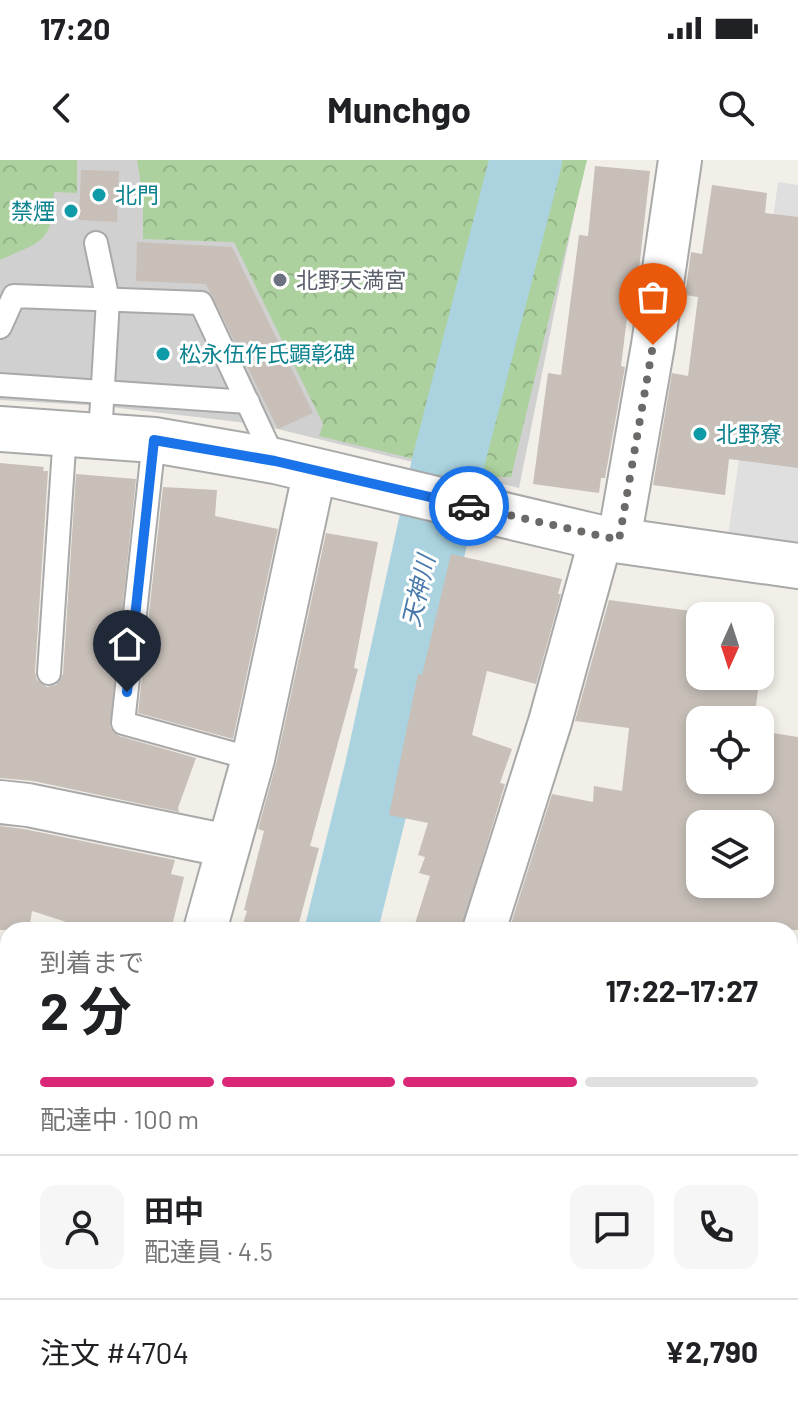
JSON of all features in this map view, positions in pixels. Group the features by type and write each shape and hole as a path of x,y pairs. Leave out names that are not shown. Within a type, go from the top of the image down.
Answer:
{"street":[{"path":"487,922 610,539 653,345 680,160"},
{"path":"0,429 154,440 295,465 610,539 798,566"},
{"path":"207,922 253,759 295,465"},
{"path":"0,802 228,846"}],"lane":[{"path":"49,673 82,434 103,391 108,300 96,243"},
{"path":"0,327 14,296 201,303 248,402 295,465"},
{"path":"0,385 248,402"},
{"path":"154,440 123,723 253,759"}],"shaded area":[{"name":"北野天満宮","path":"0,160 585,160 519,488 257,424 102,406 0,400"},
{"path":"778,182 798,185 798,545 728,536"}],"green space":[{"path":"0,160 77,160 77,193 54,192 48,231 35,244 0,260"},
{"path":"137,160 587,160 511,477 489,477 319,436 323,424 234,242 143,239 143,196"}],"building":[{"path":"595,166 650,171 637,287 631,286 621,366 625,367 605,478 601,478 599,493 533,484 548,373 561,375 579,235 588,236"},
{"name":"北門","path":"81,170 119,171 117,222 79,220"},
{"path":"712,185 767,193 765,213 798,217 798,468 729,459 725,495 653,485 672,373 688,376 698,297 685,295 691,252 702,254"},
{"path":"137,242 232,247 313,413 278,429 206,284 136,281"},
{"path":"0,463 44,467 43,471 48,471 35,672 37,680 47,687 56,685 63,674 76,474 136,479 110,727 119,736 196,758 179,812 33,781 0,778"},
{"path":"163,487 217,490 215,516 278,529 233,739 138,713"},
{"path":"326,533 378,542 354,668 358,669 310,846 319,848 299,922 244,922 264,831 258,829 276,764"},
{"path":"451,554 562,579 558,594 561,594 536,684 487,671 472,735 512,749 500,783 505,784 463,922 416,922 430,876 419,873 425,857 418,855 428,823 389,815 418,674 422,675"},
{"path":"609,600 686,610 686,690 758,690 756,706 686,706 686,794 774,794 774,733 798,737 798,922 512,922 552,794 593,802 594,786 622,791 629,728 575,721"},
{"path":"0,826 175,860 171,874 184,877 173,922 66,922 32,911 30,922 0,922"}],"waterway":[{"name":"天神川","path":"343,922 381,768 448,463 526,160"}],"way so far":[{"path":"469,506 619,540 653,345"}],"place":[{"name":"北門","path":"99,195"},
{"name":"禁煙","path":"71,211"},
{"name":"北野天満宮","path":"280,280"},
{"name":"松永伍作氏顕彰碑","path":"163,354"},
{"name":"北野寮","path":"700,434"}],"route":[{"path":"127,692 154,440 275,461 469,506"}]}
